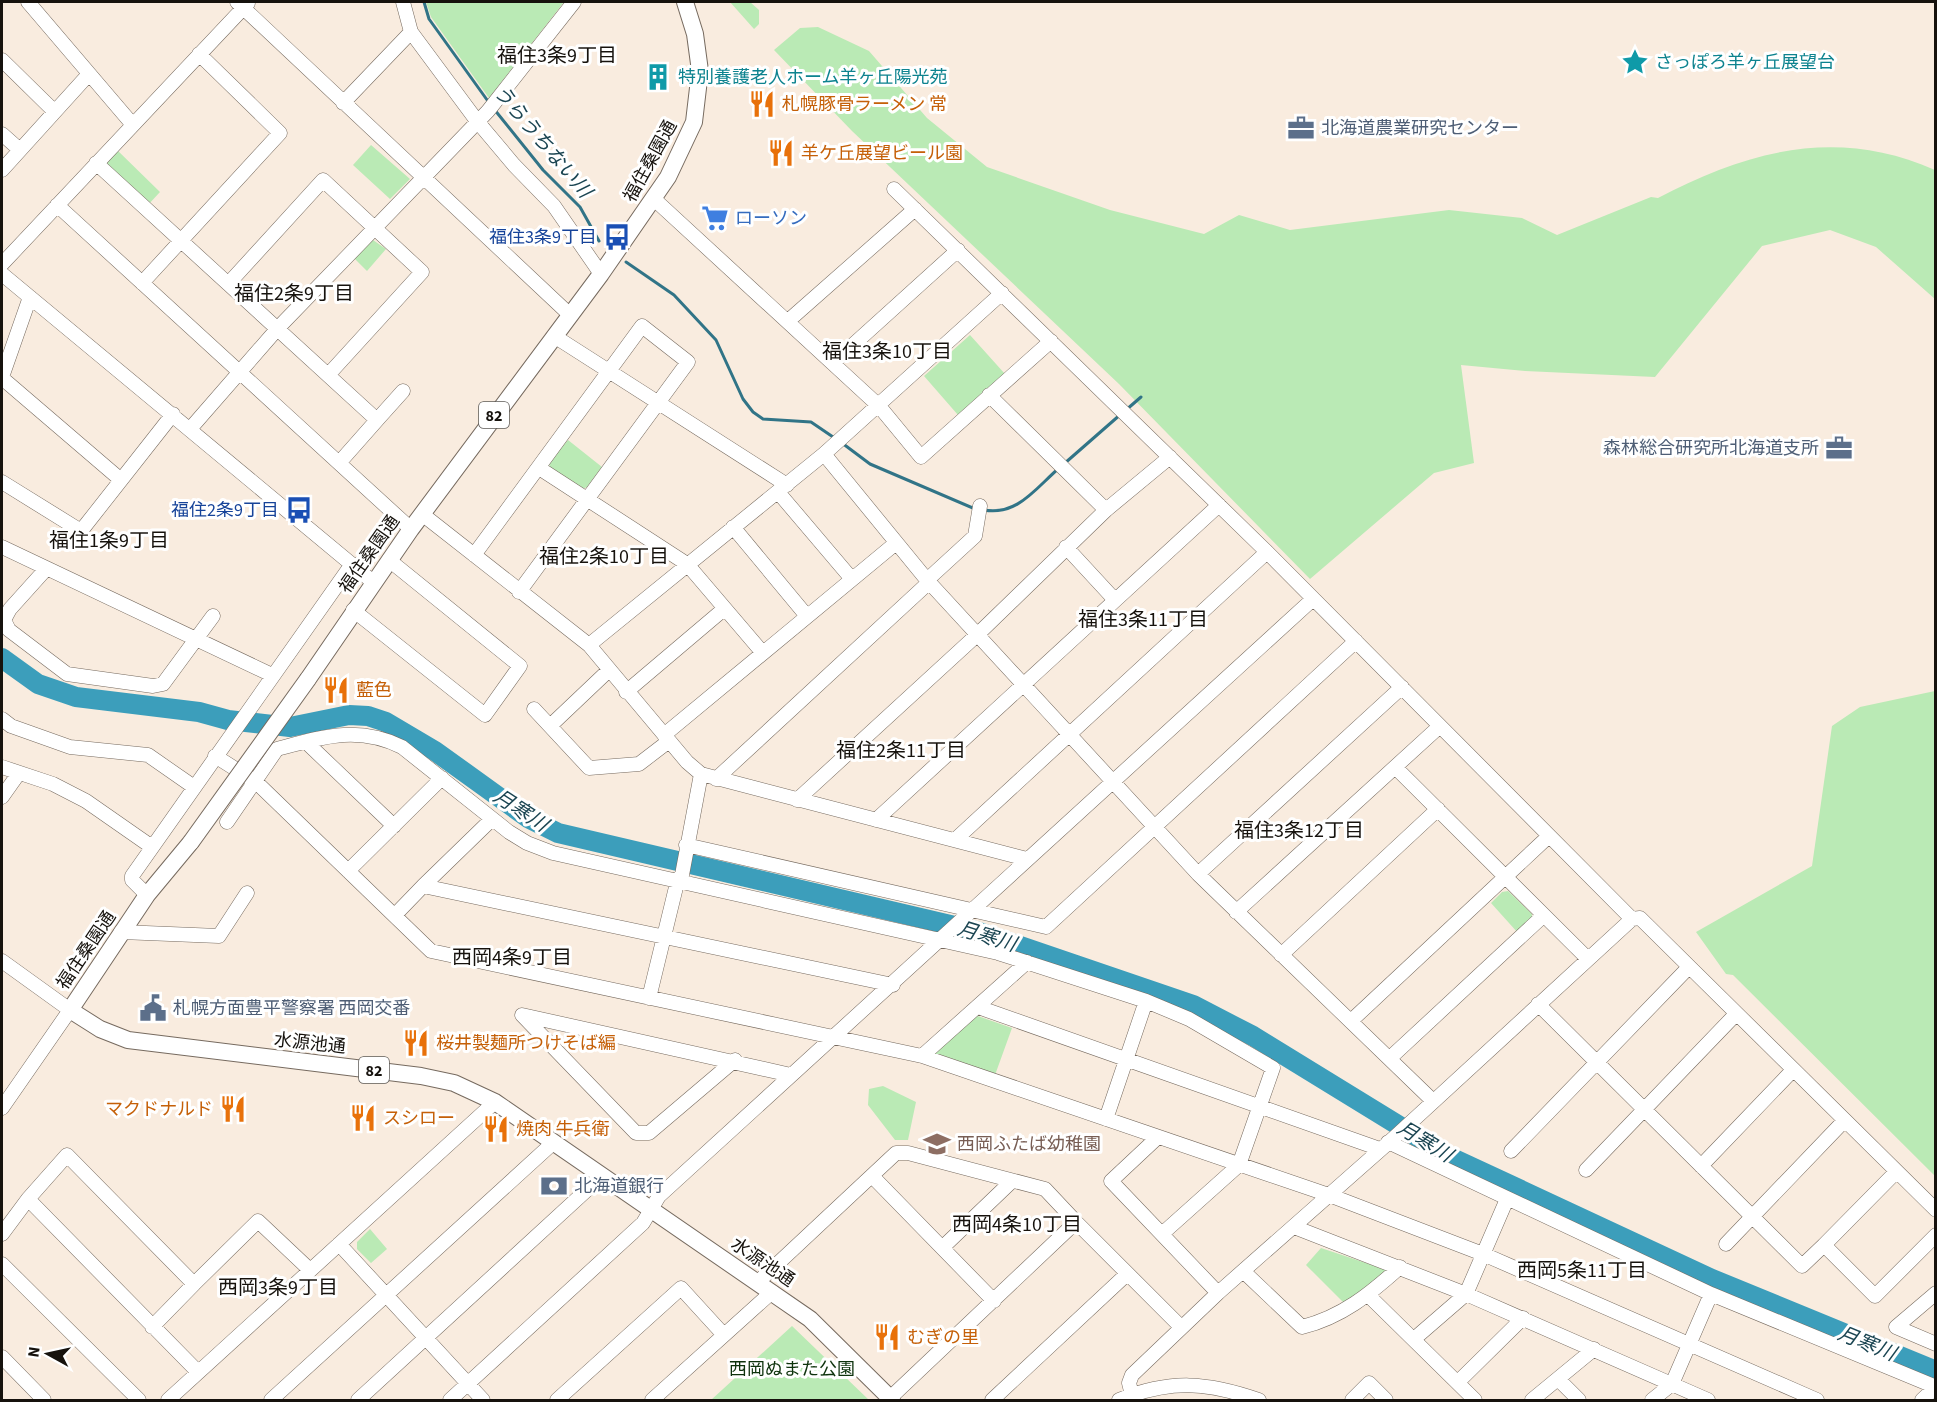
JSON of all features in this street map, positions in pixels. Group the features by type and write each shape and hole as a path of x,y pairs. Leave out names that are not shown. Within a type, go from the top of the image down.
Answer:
{"main road":[{"name":"福住桑園通","path":"70,1010 147,895 191,842 308,679 353,610 411,529 601,274 668,177 694,122 700,63 685,2"},
{"name":"水源池通","path":"70,1010 100,1029 128,1040 421,1076 454,1083 495,1102 810,1319 891,1400"}],"street":[{"path":"28,2 133,125"},
{"path":"403,2 411,32 477,121 514,165 554,206 601,274"},
{"path":"190,429 238,371 278,328 492,106 574,2"},
{"path":"2,264 243,4 343,103 569,314"},
{"path":"343,103 411,32"},
{"path":"142,283 180,239 280,133 199,54"},
{"path":"2,60 54,111"},
{"path":"2,170 89,74"},
{"path":"2,134 20,150"},
{"path":"96,164 377,420"},
{"path":"229,283 323,180 376,227 422,272 329,375"},
{"path":"894,189 1267,552 1632,919"},
{"path":"654,199 879,406 921,457 1051,341"},
{"path":"57,205 411,529"},
{"path":"788,321 915,209"},
{"path":"833,363 958,250"},
{"path":"2,274 373,582"},
{"path":"589,645 829,450 1002,293"},
{"path":"30,297 2,378 121,480"},
{"path":"474,555 642,326 688,362 519,592"},
{"path":"554,336 783,488 851,578"},
{"path":"339,463 404,391"},
{"path":"989,395 1106,510"},
{"path":"2,482 81,531 173,414"},
{"path":"829,450 896,543 927,580 1155,828 1236,912 1352,1020 1432,1100"},
{"path":"797,800 978,634 1106,510 1170,457"},
{"path":"539,468 687,564 762,652"},
{"path":"876,820 1219,505"},
{"path":"716,779 925,586 927,580 975,536 979,511"},
{"path":"422,514 589,645 626,692 701,774 1027,859"},
{"path":"733,527 806,615"},
{"path":"534,709 589,768 639,764 762,652 896,543"},
{"path":"1066,547 1114,599"},
{"path":"2,548 272,675"},
{"path":"956,839 1267,552"},
{"path":"353,610 484,714 520,666 389,560"},
{"path":"147,895 131,878 352,564"},
{"path":"46,569 6,614 5,625 67,674 158,686 166,681 213,616"},
{"path":"450,1401 643,1223 659,1196 832,1037 893,985 968,913 1313,599"},
{"path":"626,692 724,609"},
{"path":"687,847 968,913 1046,927 1356,641"},
{"path":"550,726 608,671"},
{"path":"1198,874 1402,687"},
{"path":"2,719 11,726 70,747 148,755 194,787"},
{"path":"1236,912 1440,726"},
{"path":"227,822 277,749 364,733 402,747 492,819 527,843 553,853 680,877 941,938 1027,962 1189,1019 1273,1068 1239,1165 1162,1233"},
{"path":"306,742 394,826"},
{"path":"215,756 256,782 431,951 922,1056 1329,1195 1483,1254 1817,1401"},
{"path":"2,767 53,784 86,801 152,847"},
{"path":"1395,767 1588,959"},
{"path":"2,797 20,773"},
{"path":"649,998 687,847 701,774"},
{"path":"348,871 442,778"},
{"path":"1281,955 1438,809"},
{"path":"395,915 492,819"},
{"path":"1352,1020 1507,878 1549,836"},
{"path":"423,886 893,985"},
{"path":"121,932 219,936 247,893"},
{"path":"1390,1058 1543,916"},
{"path":"1132,1395 1129,1383 1132,1375 1181,1327 1388,1143 1432,1100 1632,919 1640,918 1843,1122 1935,1210"},
{"name":"水源池通","path":"2,961 70,1010"},
{"path":"922,1056 1027,962"},
{"path":"1511,1151 1689,967"},
{"path":"1106,1119 1146,1002"},
{"path":"1538,1004 1802,1266 1896,1172"},
{"path":"978,1007 1261,1107 1388,1143 1711,1294 1935,1387 1922,1401"},
{"name":"福住桑園通","path":"2,1108 70,1010"},
{"path":"1586,1170 1736,1014"},
{"path":"735,1060 649,1132 636,1133 522,1015 735,1060 791,1075"},
{"path":"1701,1166 1792,1071"},
{"path":"168,1401 495,1102"},
{"path":"1726,1244 1843,1122"},
{"path":"1158,1137 1111,1181 1218,1293"},
{"path":"271,1401 554,1142"},
{"path":"652,1401 723,1334 765,1287 896,1153 908,1153 1045,1189 1181,1327"},
{"path":"2,1234 28,1198 67,1155 194,1284"},
{"path":"358,1401 602,1176"},
{"path":"872,1176 944,1247 994,1301"},
{"path":"944,1247 1012,1180"},
{"path":"28,1198 198,1372"},
{"path":"1414,1339 1466,1294 1507,1199"},
{"path":"152,1327 258,1221 310,1270"},
{"path":"891,1400 1076,1222"},
{"path":"1294,1227 1466,1294 1708,1401"},
{"path":"1824,1245 1875,1296 1935,1235"},
{"path":"339,1244 483,1401"},
{"path":"2,1264 138,1401"},
{"path":"1243,1271 1302,1327 1341,1314 1368,1295 1400,1267"},
{"path":"992,1401 1127,1274"},
{"path":"557,1401 681,1288 723,1334"},
{"path":"1935,1293 1896,1327 1935,1344"},
{"path":"1652,1401 1672,1384 1711,1294"},
{"path":"1368,1295 1475,1401"},
{"path":"1458,1382 1523,1318"},
{"path":"1532,1401 1594,1349"},
{"path":"2,1357 44,1401"},
{"path":"1558,1379 1579,1401"},
{"path":"1352,1401 1369,1383 1386,1401"},
{"path":"1119,1401 1132,1395 1170,1385 1203,1384 1259,1401"}],"green space":[{"path":"426,2 564,2 489,98 431,17"},
{"path":"730,2 750,2 759,10 759,24 754,29"},
{"path":"818,27 869,51 927,118 987,167 1110,210 1204,234 1239,215 1290,230 1449,210 1522,218 1557,235 1651,197 1658,198 1726,167 1760,157 1794,150 1829,147 1864,149 1899,157 1935,170 1935,299 1876,247 1830,230 1762,246 1655,377 1525,371 1461,365 1474,463 1434,473 1310,579 1119,384 852,131 774,50 800,28"},
{"path":"371,145 410,179 390,199 353,165"},
{"path":"115,148 160,192 147,206 100,162"},
{"path":"367,240 373,240 386,249 367,271 353,257"},
{"path":"970,335 1005,374 958,415 924,376"},
{"path":"568,440 602,467 587,487 582,489 550,469 549,463"},
{"path":"1936,691 1935,1176 1733,975 1726,974 1696,932 1812,866 1832,726 1860,707"},
{"path":"1508,891 1532,914 1532,920 1518,933 1491,903 1502,892"},
{"path":"972,1014 1012,1028 995,1075 927,1055"},
{"path":"883,1086 916,1102 908,1140 895,1140 868,1105 869,1089"},
{"path":"370,1229 387,1249 371,1263 357,1249 357,1242"},
{"path":"1321,1248 1387,1270 1346,1305 1306,1265"},
{"name":"西岡ぬまた公園","path":"792,1326 869,1400 711,1400"}],"waterway":[{"name":"うらうちない川","path":"424,2 429,19 490,104"},
{"name":"うらうちない川","path":"494,109 543,170 580,207 599,241"},
{"name":"うらうちない川","path":"626,262 674,295 716,340 743,399 753,412 763,419 811,422 836,439"},
{"name":"うらうちない川","path":"1126,410 1141,397"},
{"name":"うらうちない川","path":"1065,463 1121,414"},
{"name":"うらうちない川","path":"842,443 870,464 975,509"},
{"name":"うらうちない川","path":"984,510 996,511 1016,505 1058,469"},
{"name":"月寒川","path":"2,658 38,684 76,697 199,712 228,720 290,727 349,715 368,716 386,722 435,751 528,818 558,833 976,931 1193,1005 1253,1036 1450,1157 1712,1279 1936,1371"}],"place":[{"name":"さっぽろ羊ヶ丘展望台","path":"1635,62"},
{"name":"特別養護老人ホーム羊ヶ丘陽光苑","path":"658,77"},
{"name":"札幌豚骨ラーメン 常","path":"762,104"},
{"name":"北海道農業研究センター","path":"1301,128"},
{"name":"羊ケ丘展望ビール園","path":"781,153"},
{"name":"ローソン","path":"715,218"},
{"name":"福住3条9丁目","path":"617,237"},
{"name":"森林総合研究所北海道支所","path":"1839,448"},
{"name":"福住2条9丁目","path":"299,510"},
{"name":"藍色","path":"336,690"},
{"name":"札幌方面豊平警察署 西岡交番","path":"153,1008"},
{"name":"桜井製麺所つけそば編","path":"416,1043"},
{"name":"マクドナルド","path":"233,1109"},
{"name":"スシロー","path":"363,1118"},
{"name":"焼肉 牛兵衛","path":"496,1129"},
{"name":"西岡ふたば幼稚園","path":"937,1144"},
{"name":"北海道銀行","path":"554,1186"},
{"name":"むぎの里","path":"887,1337"}],"district":[{"name":"福住3条9丁目","path":"557,55"},
{"name":"福住2条9丁目","path":"294,293"},
{"name":"福住3条10丁目","path":"887,351"},
{"name":"福住1条9丁目","path":"109,540"},
{"name":"福住2条10丁目","path":"604,556"},
{"name":"福住3条11丁目","path":"1143,619"},
{"name":"福住2条11丁目","path":"901,750"},
{"name":"福住3条12丁目","path":"1299,830"},
{"name":"西岡4条9丁目","path":"512,957"},
{"name":"西岡4条10丁目","path":"1017,1224"},
{"name":"西岡5条11丁目","path":"1582,1270"},
{"name":"西岡3条9丁目","path":"278,1287"}]}
